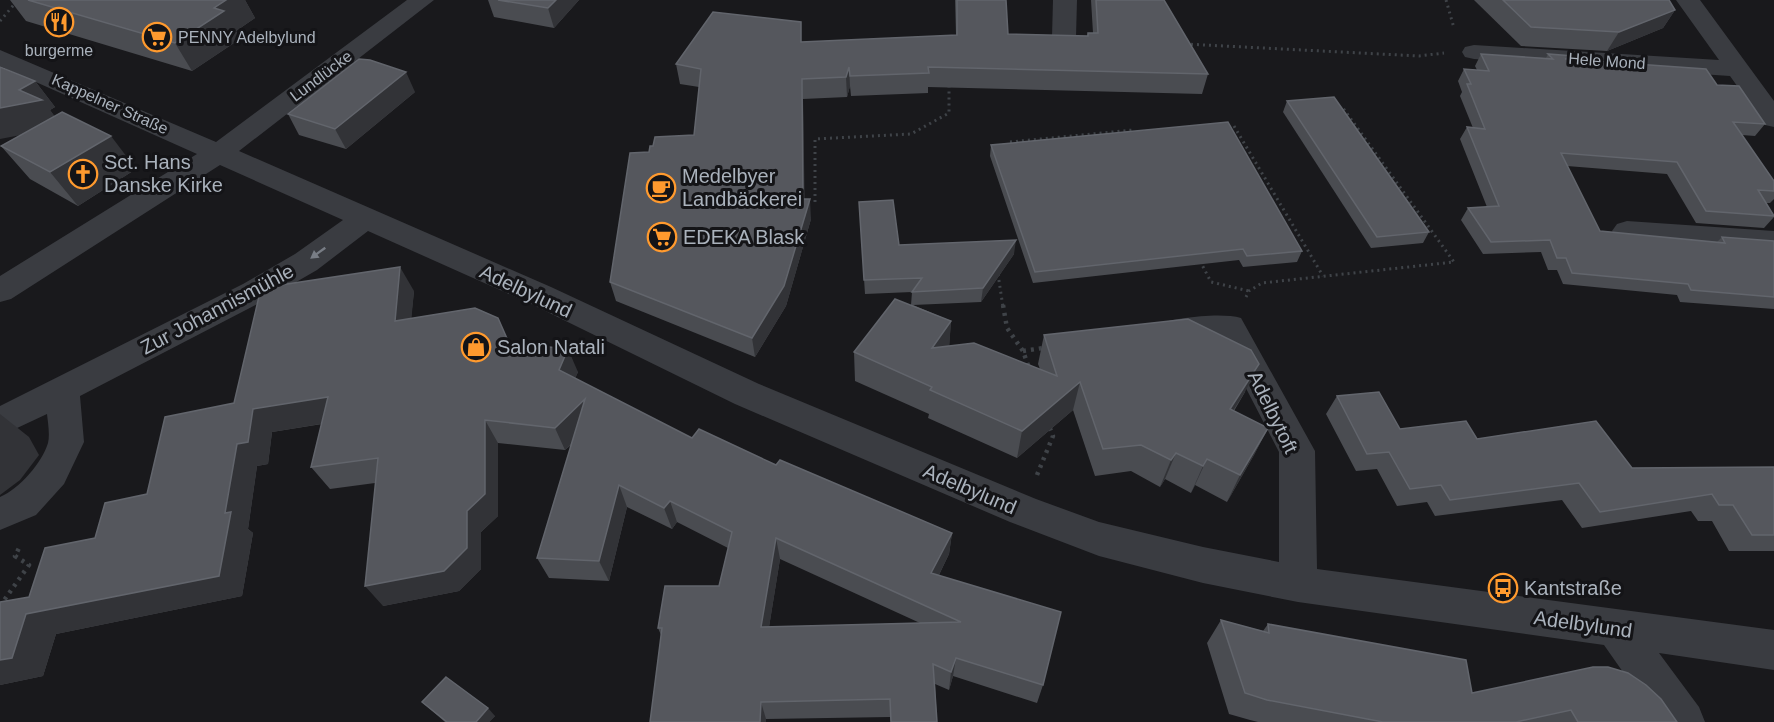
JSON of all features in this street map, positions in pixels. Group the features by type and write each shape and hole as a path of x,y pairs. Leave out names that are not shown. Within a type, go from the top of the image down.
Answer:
{"street":[{"name":"Lundlücke","path":"0,291 219,153 422,0"},
{"path":"1064,37 1065,0"},
{"path":"1688,0 1774,119"},
{"name":"Hele Mond","path":"1474,52 1739,69"},
{"name":"Kappelner Straße","path":"0,57 219,153"},
{"name":"Adelbylund","path":"219,153 540,295 747,394 1023,512 1099,538 1203,565 1298,584 1774,650"},
{"name":"Zur Johannismühle","path":"0,422 254,292 306,262 364,219"},
{"path":"1627,231 1774,241"},
{"path":"1137,337 1230,327"},
{"name":"Adelbytoft","path":"1230,327 1297,451 1298,584"},
{"path":"11,509 51,473 66,442 63,390"},
{"path":"1615,628 1684,722"}],"path":[{"path":"0,21 18,0"},
{"path":"1446,0 1454,28 1449,53"},
{"path":"1182,44 1419,56 1474,52"},
{"path":"815,202 814,139 911,134 949,112 949,79"},
{"path":"1230,327 1249,291 1262,282 1454,262 1343,108"},
{"path":"1234,126 1323,276"},
{"path":"1010,142 1133,130 1138,140"},
{"path":"1195,251 1211,282 1249,291"},
{"path":"997,270 1007,328 1023,351 1030,372"},
{"path":"1023,351 1043,348"},
{"path":"1023,512 1053,436 1045,415"},
{"path":"0,606 29,565 15,556 31,526 11,509"}],"building":[{"path":"28,0 226,0 214,8 224,11 175,43"},
{"path":"498,0 556,0 548,8"},
{"path":"957,0 1006,0 1008,34 1088,36 1088,33 1098,33 1096,0 1164,0 1208,74 928,67 929,73 850,76 849,67 846,77 802,79 803,199 810,199 784,286 752,338 610,282 630,153 649,152 655,137 694,135 701,69 676,64 713,12 801,22 801,42 957,35"},
{"path":"1503,0 1669,0 1675,10 1619,32 1531,27"},
{"path":"1481,54 1553,59 1548,54 1574,56 1565,59 1706,69 1717,85 1739,86 1765,124 1733,122 1774,181 1774,191 1758,190 1774,216 1706,211 1677,162 1561,153 1600,231 1725,243 1722,237 1774,241 1774,297 1691,290 1688,284 1572,273 1566,258 1557,258 1550,240 1491,242 1468,208 1499,206 1467,127 1485,129 1467,84 1471,84 1464,69 1489,71"},
{"path":"359,59 370,60 406,72 335,129 288,114"},
{"path":"0,67 35,81 19,90 42,100 0,108"},
{"path":"1334,97 1429,232 1377,237 1287,101"},
{"path":"62,112 111,136 50,172 1,146"},
{"path":"1228,122 1302,251 1247,256 1243,249 1035,272 991,145"},
{"path":"893,200 899,245 1016,240 983,288 912,292 922,278 864,280 859,202"},
{"path":"400,267 395,321 475,308 498,318 509,343 568,349 559,370 692,438 699,429 776,465 780,460 952,533 931,573 1061,612 1043,685 956,658 951,672 933,664 937,722 891,722 890,699 761,702 760,722 650,722 662,628 658,628 665,586 719,586 732,532 670,501 664,508 619,485 599,561 537,558 585,399 555,428 485,420 485,494 467,511 467,548 444,571 365,586 378,458 311,467 328,397 253,409 248,442 237,444 225,513 231,512 219,576 26,614 12,658 0,660 0,602 29,597 45,548 95,538 105,503 147,494 165,417 234,403 261,288","holes":["776,538 961,622 761,627"]},
{"path":"895,299 951,321 932,348 974,343 1057,376 1044,335 1188,319 1251,350 1259,364 1230,409 1268,428 1240,475 1207,459 1203,466 1176,453 1171,460 1141,445 1103,449 1080,382 1022,431 930,390 932,387 854,352"},
{"path":"1379,392 1400,429 1466,421 1477,439 1596,421 1632,468 1774,467 1774,535 1752,535 1733,505 1719,505 1712,494 1600,512 1579,483 1450,500 1441,485 1410,489 1389,452 1367,454 1337,396"},
{"path":"1221,620 1269,633 1268,624 1466,660 1472,693 1593,667 1608,667 1628,673 1646,685 1661,699 1677,722 1578,722 1571,710 1516,722 1383,722 1267,700 1245,693"},
{"path":"446,677 488,708 476,722 447,722 422,702"}],"place":[{"name":"burgerme","path":"59,22"},
{"name":"PENNY Adelbylund","path":"157,37"},
{"name":"Sct. Hans Danske Kirke","path":"83,174"},
{"name":"Medelbyer Landbäckerei","path":"661,188"},
{"name":"EDEKA Blask","path":"662,237"},
{"name":"Salon Natali","path":"476,347"},
{"name":"Kantstraße","path":"1503,588"}]}
